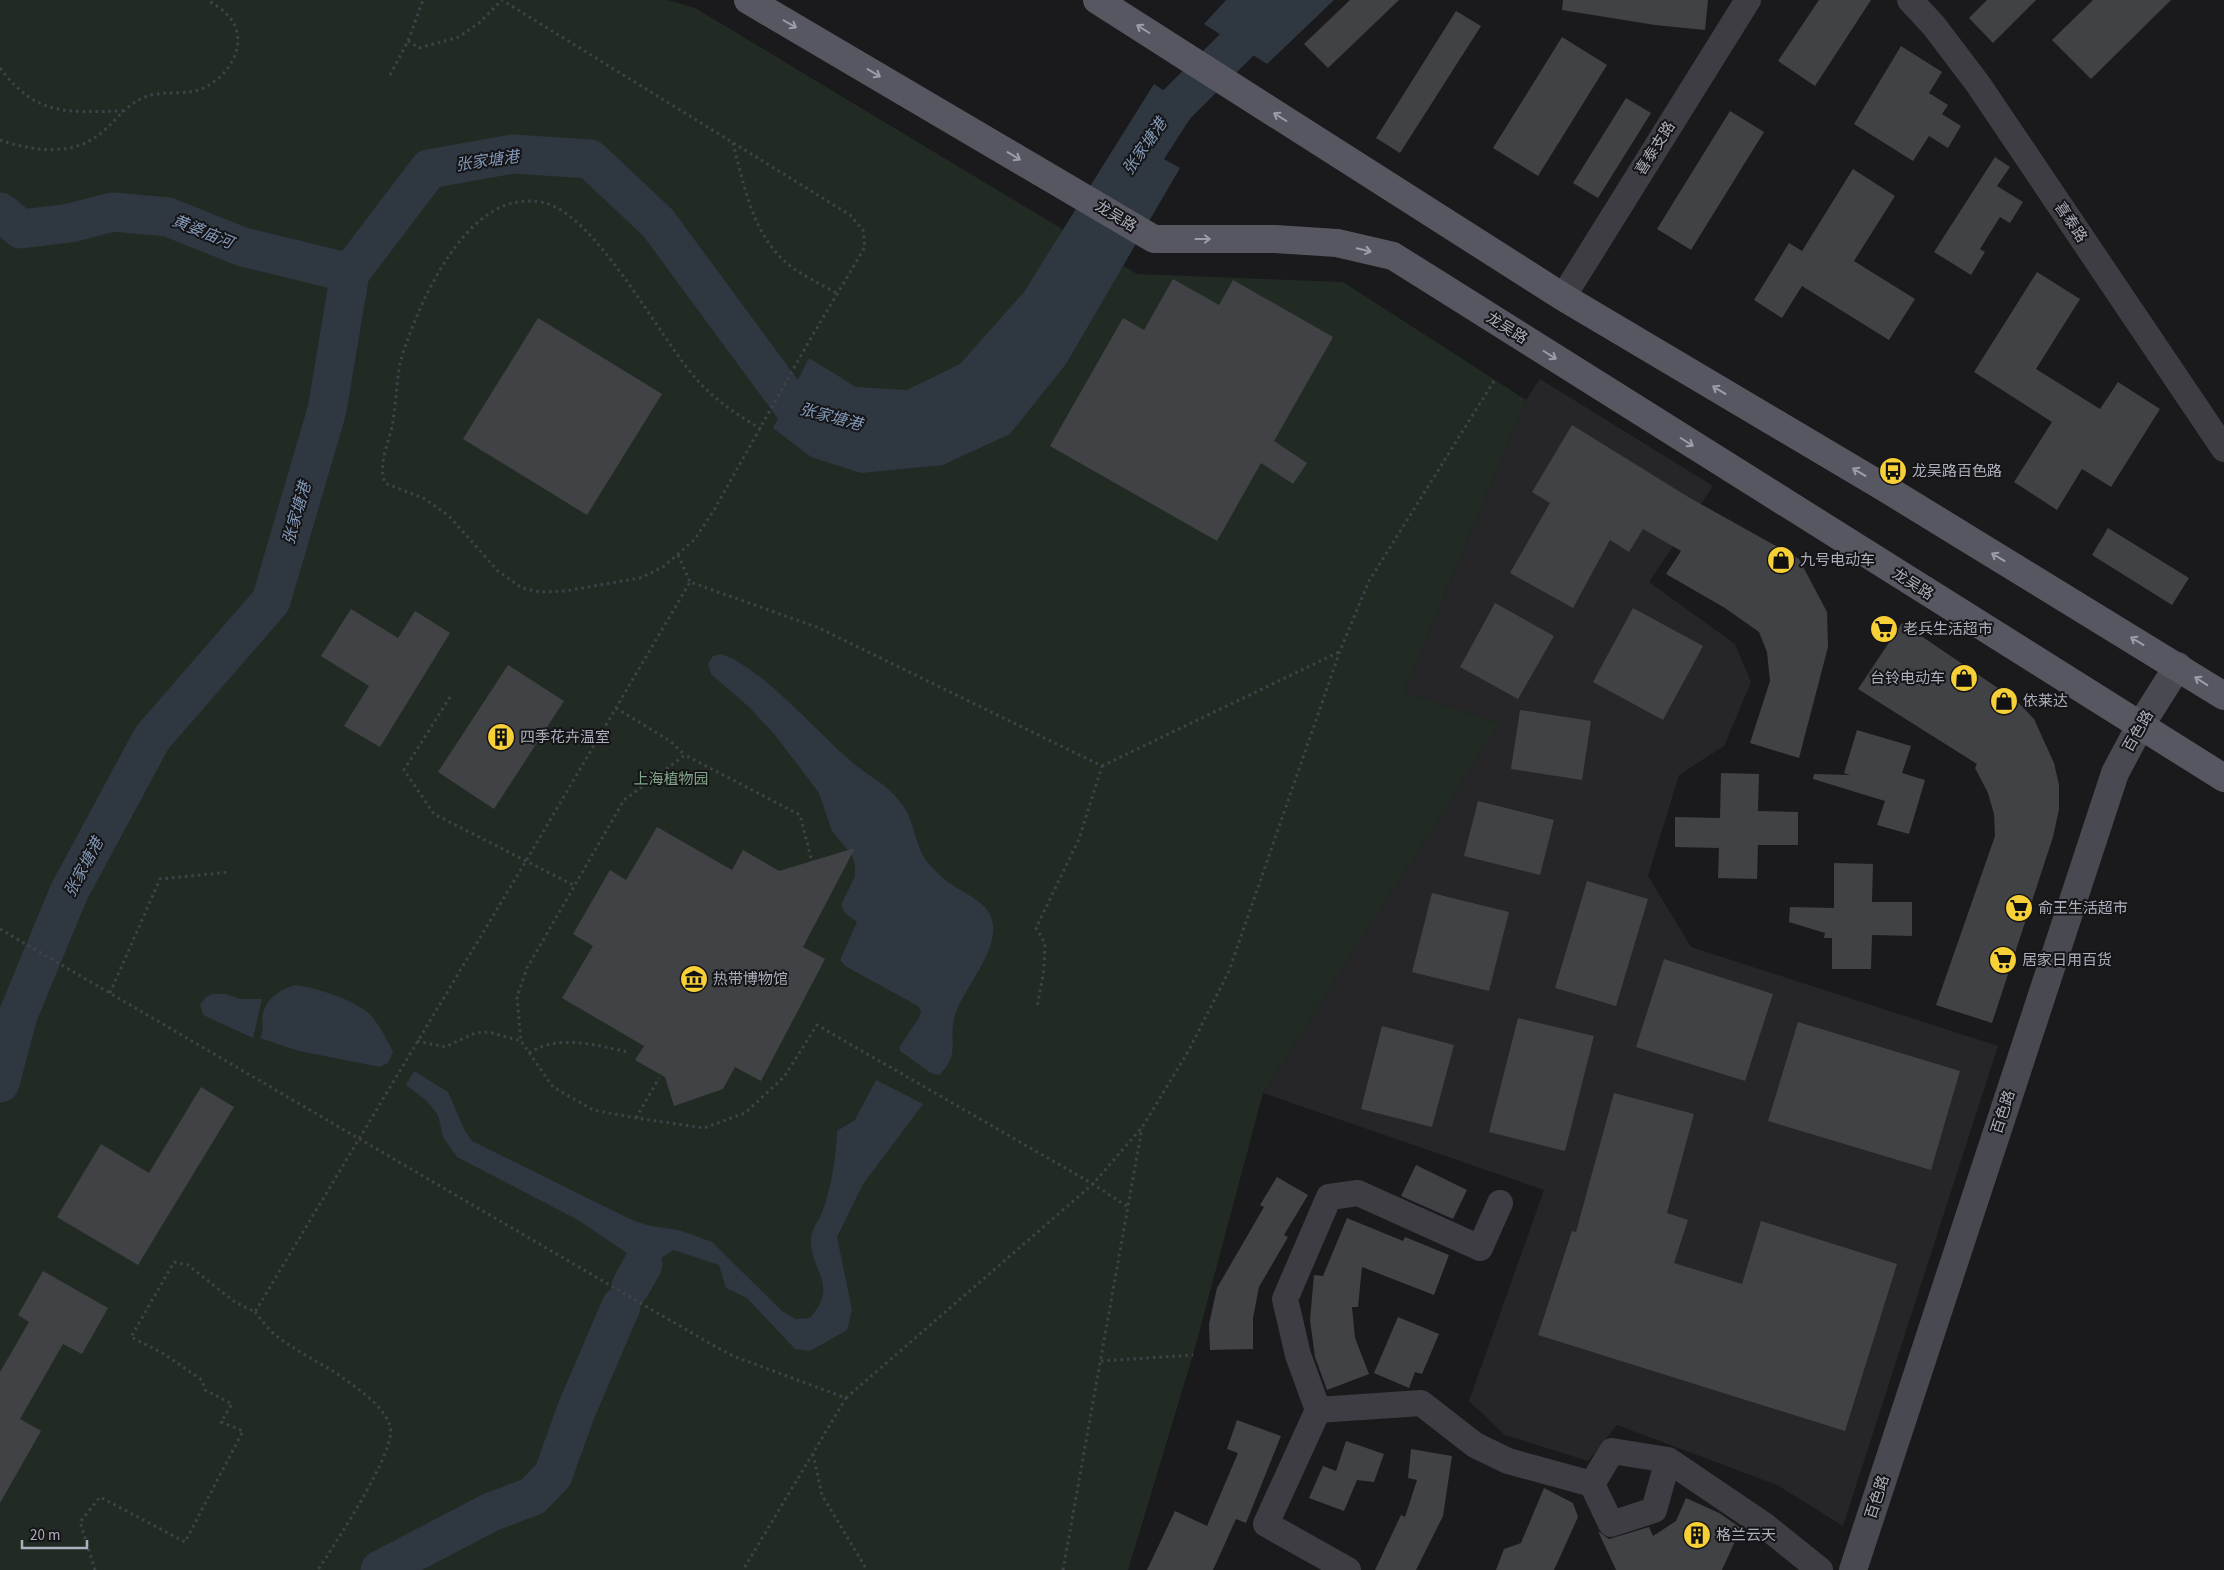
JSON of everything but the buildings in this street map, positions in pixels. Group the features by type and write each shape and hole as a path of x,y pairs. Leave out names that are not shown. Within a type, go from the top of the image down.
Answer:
{"main road":[{"name":"龙吴路","path":"748,0 1154,239 1275,240 1337,244 1393,256 2224,778"},
{"path":"1097,0 1563,297 1885,488 2178,666 2224,696"}],"street":[{"name":"喜泰支路","path":"1563,297 1748,0"},
{"name":"喜泰路","path":"1910,0 1934,26 1978,84 2224,449"},
{"name":"百色路","path":"1853,1570 2115,773 2140,726 2178,666"},
{"path":"1348,1570 1266,1524 1318,1410 1298,1355 1286,1299 1329,1197 1358,1193 1480,1248 1500,1203"},
{"path":"1318,1410 1422,1403 1475,1445 1508,1461 1592,1484 1611,1524 1654,1510 1668,1460"},
{"path":"1592,1484 1612,1451 1668,1460 1764,1525 1820,1570"}],"path":[{"path":"0,140 45,150 71,149 100,134 123,111 146,96 200,90 218,79 234,60 238,42 233,22 218,7 206,0"},
{"path":"390,75 408,41 423,0"},
{"path":"408,41 419,48 459,37 478,23 502,0 850,215 863,230 865,247 808,343 761,429 714,510 695,538 663,567 640,578 566,591 540,592 522,588 498,571 449,516 425,499 385,483 381,473 393,422 404,348 442,264 462,236 488,214 519,201 546,204 564,212 582,226 648,310 671,348 698,381 721,403 761,429"},
{"path":"0,68 12,84 34,102 63,112 123,111"},
{"path":"733,142 752,213 762,234 776,253 794,268 838,294"},
{"path":"743,1570 846,1398 1093,1184 1143,1126 1189,1050 1229,971 1340,651 1370,581 1494,381"},
{"path":"678,555 690,582 820,628 1102,766"},
{"path":"255,1312 526,861 690,582"},
{"path":"1037,1007 1044,970 1045,943 1036,928 1079,839 1102,766 1340,651"},
{"path":"450,696 404,770 434,814 575,886"},
{"path":"616,708 670,741 685,755 800,815 811,858"},
{"path":"685,755 624,800 527,968 517,998 521,1041 553,1087 593,1110 704,1128 746,1113 784,1077 817,1025 1093,1184 1128,1207"},
{"path":"110,993 160,879 230,872"},
{"path":"0,929 709,1343 733,1356 846,1398"},
{"path":"418,1041 445,1047 475,1033 489,1032 521,1041"},
{"path":"529,1053 539,1047 560,1043 591,1044 627,1052"},
{"path":"636,1118 659,1078"},
{"path":"1063,1570 1143,1126"},
{"path":"95,1570 80,1522 100,1497 185,1542 243,1431 221,1422 232,1404 205,1390 202,1380 164,1354 131,1337 174,1262 188,1265 235,1302 255,1312 277,1337 337,1374 378,1406 390,1426 388,1445 380,1467 350,1521 318,1570"},
{"path":"1101,1361 1193,1356"},
{"path":"813,1453 822,1495 866,1570"}],"shaded area":[{"path":"1540,379 1713,486 1649,582 1735,644 1751,682 1724,746 1679,775 1648,876 1691,947 1998,1046 1843,1526 1777,1485 1617,1425 1588,1461 1505,1435 1469,1401 1544,1190 1263,1093 1500,723 1404,692 1526,400"}],"green space":[{"name":"上海植物园","path":"0,0 668,0 695,8 1137,274 1343,282 1526,400 1404,692 1500,723 1263,1093 1193,1355 1128,1570 0,1570"}],"water":[{"path":"1226,0 1334,0 1267,64 1204,24"},
{"path":"1154,84 1195,111 1164,159 1180,168 1066,364 1010,434 943,465 861,473 811,457 773,428 809,358 856,387 907,390 960,364 1024,292"},
{"path":"721,654 737,661 771,686 852,762 889,790 906,810 920,849 929,864 945,880 975,899 988,911 993,924 988,952 958,1007 953,1027 952,1055 950,1061 939,1075 931,1073 900,1051 900,1046 919,1018 921,1011 918,1006 845,966 840,960 857,922 844,912 841,905 855,876 855,865 852,855 832,831 819,793 775,735 749,707 711,674 708,664 713,656"},
{"path":"295,985 348,1000 366,1012 379,1026 393,1052 388,1063 380,1067 299,1051 260,1038 263,1014 268,1003 279,992"},
{"path":"212,994 226,994 240,999 262,999 253,1038 203,1015 200,1005 206,997"},
{"path":"414,1071 448,1092 464,1129 472,1141 634,1221 651,1226 679,1230 712,1242 783,1312 796,1319 810,1318 819,1306 823,1296 823,1287 812,1250 811,1239 829,1190 835,1161 837,1131 855,1120 876,1080 923,1104 863,1184 837,1237 852,1310 847,1330 810,1351 795,1349 747,1298 726,1288 719,1265 673,1250 653,1264 643,1264 578,1220 457,1157 443,1137 438,1115 427,1101 406,1085"}],"waterway":[{"name":"张家塘港","path":"1146,143 1166,115 1282,0"},
{"name":"张家塘港","path":"0,1083 18,1015 69,892 152,738 271,601 327,410 350,273 429,169 513,154 590,159 658,223 795,409 836,418"},
{"name":"黄婆庙河","path":"0,212 21,229 70,223 113,212 168,217 243,247 350,273"},
{"path":"631,1286 643,1264"},
{"path":"380,1570 491,1512 533,1496 553,1475 576,1411 621,1306"}],"place":[{"name":"龙吴路百色路","path":"1893,471"},
{"name":"九号电动车","path":"1781,560"},
{"name":"老兵生活超市","path":"1884,629"},
{"name":"台铃电动车","path":"1964,678"},
{"name":"依莱达","path":"2004,701"},
{"name":"四季花卉温室","path":"501,737"},
{"name":"俞王生活超市","path":"2019,908"},
{"name":"居家日用百货","path":"2003,960"},
{"name":"热带博物馆","path":"694,979"},
{"name":"格兰云天","path":"1697,1535"}]}
